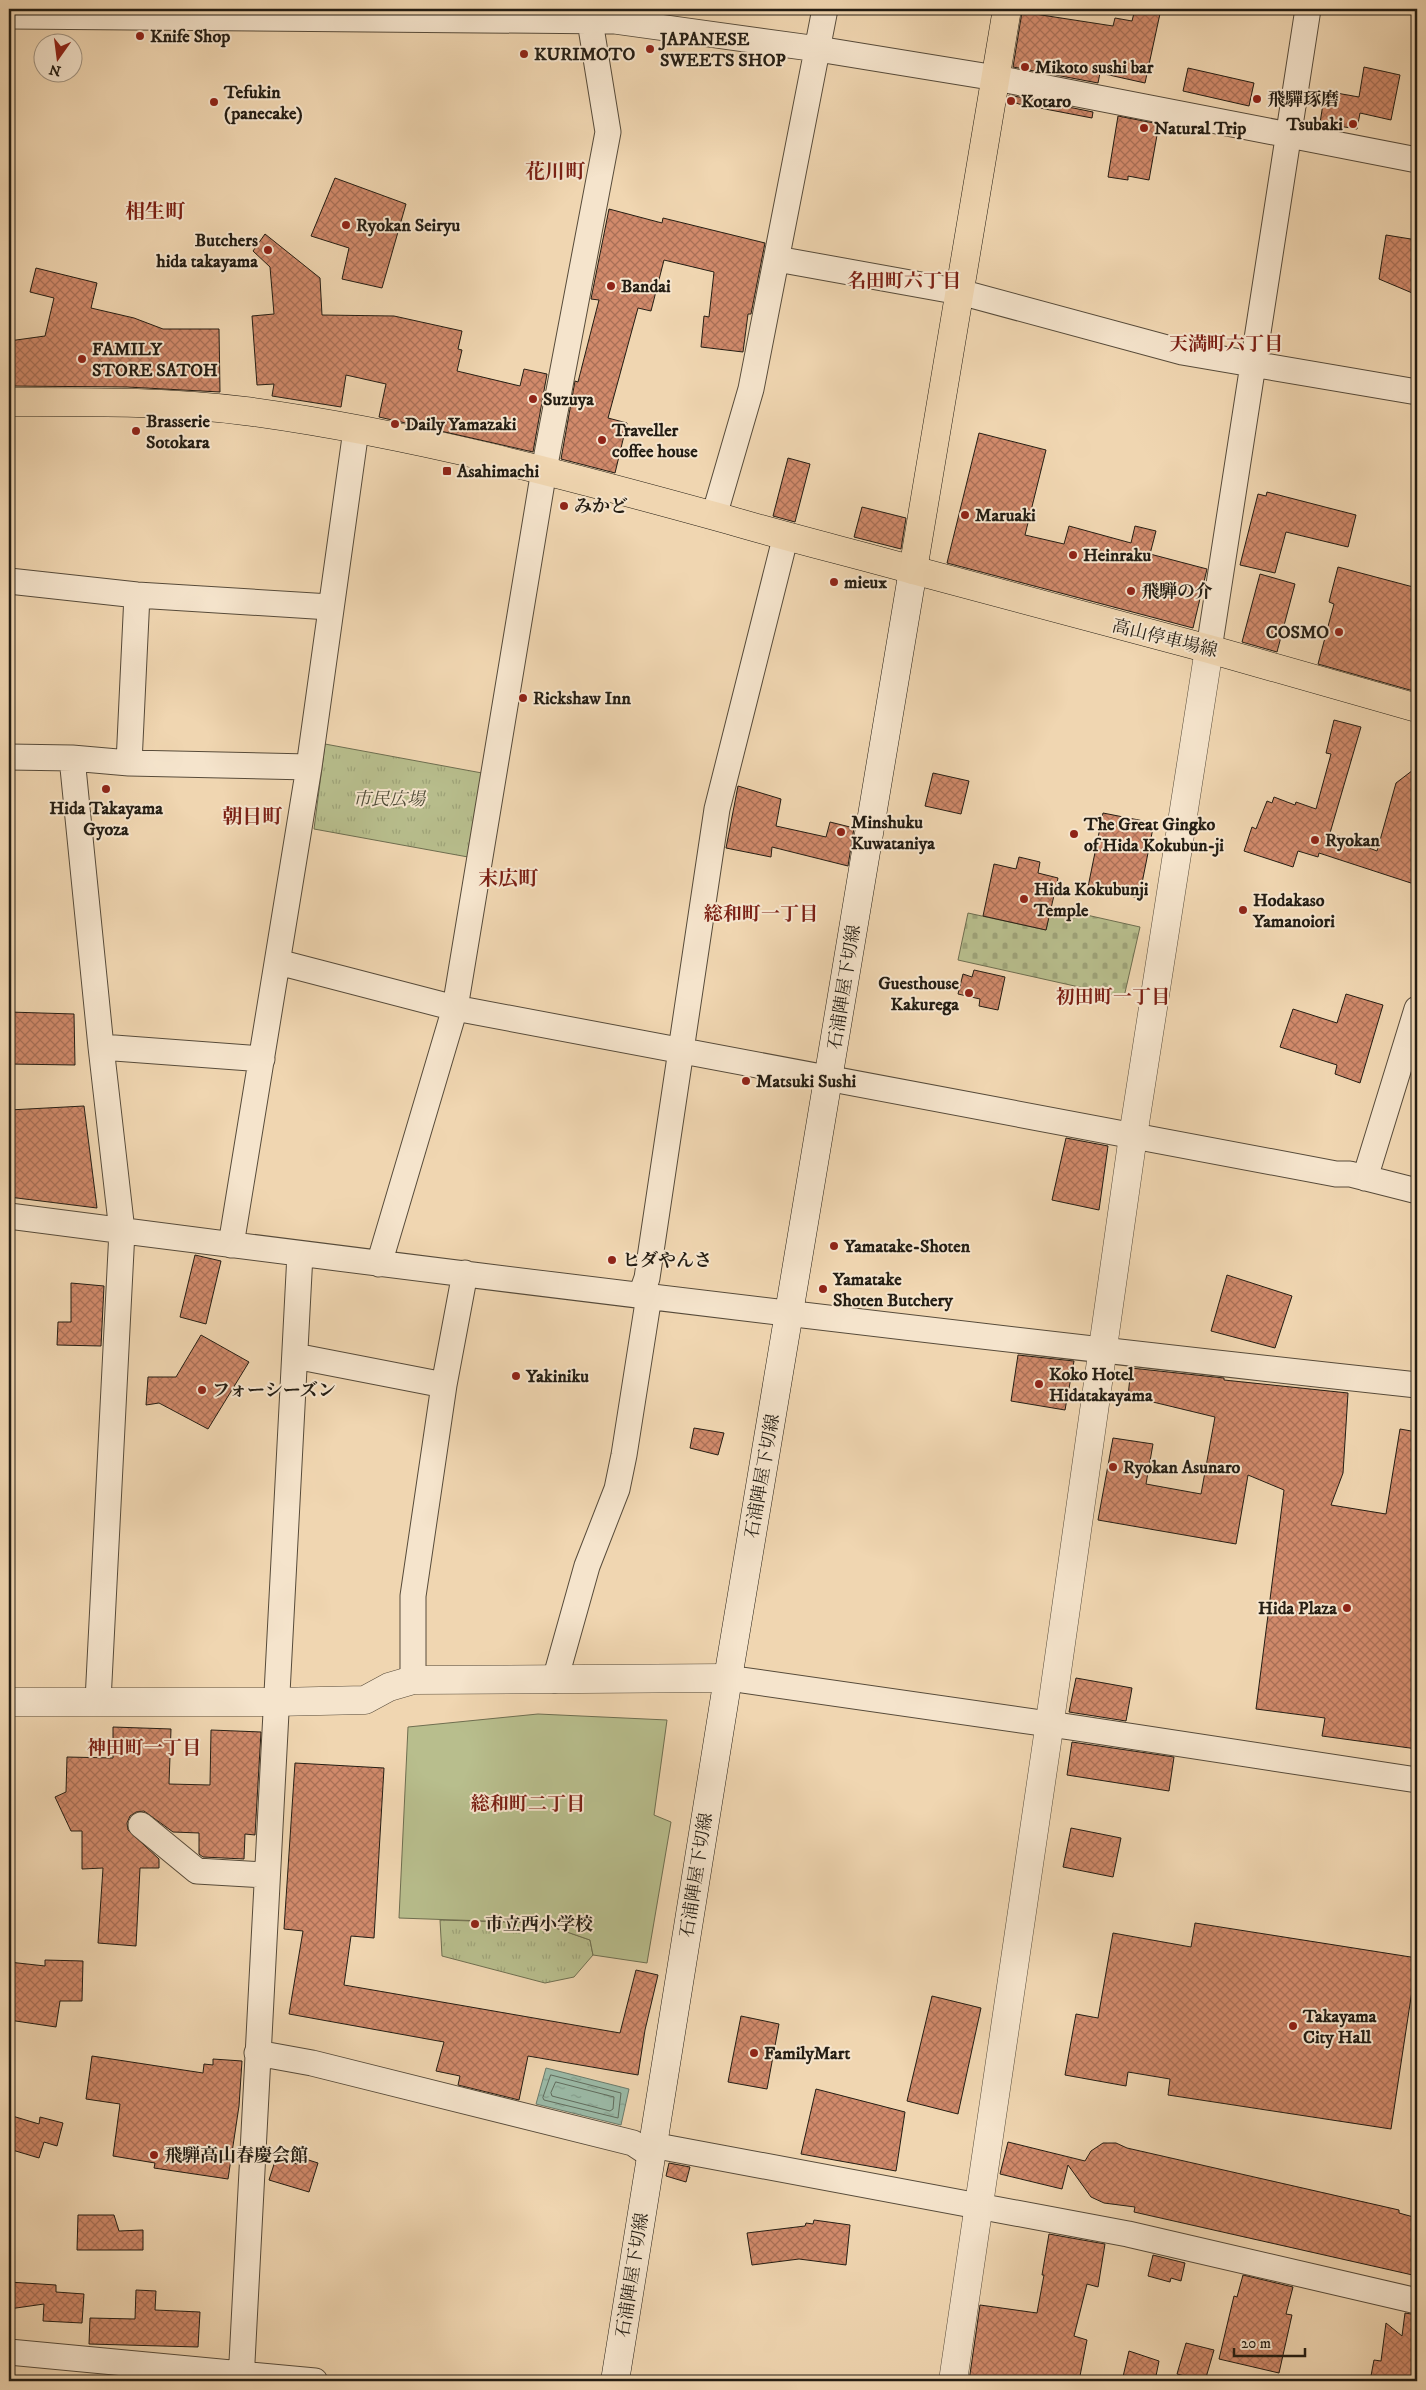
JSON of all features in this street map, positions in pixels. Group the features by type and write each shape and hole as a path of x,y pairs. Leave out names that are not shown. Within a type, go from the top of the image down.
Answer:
{"main road":[{"path":"913,570 1007,9"},
{"name":"高山停車場線","path":"9,402 121,401 245,411 356,430 544,470 1209,649 1417,708"}],"street":[{"path":"714,516 751,388 825,9"},
{"path":"953,2381 1050,1724 1133,1136 1308,9"},
{"path":"9,16 48,12 589,15 615,21 818,48 996,78 1417,160"},
{"path":"379,1264 455,1008 544,470 608,132 589,15"},
{"path":"777,259 960,292 1182,352 1417,392"},
{"path":"231,1245 309,767 356,430"},
{"path":"555,1680 588,1566 616,1489 624,1455 647,1278 717,809 786,535"},
{"name":"石浦陣屋下切線","path":"615,2381 728,1678 913,570"},
{"path":"9,581 136,595 330,607"},
{"path":"129,763 136,595"},
{"path":"9,757 72,758 129,763 309,767"},
{"path":"72,758 101,1047 122,1231 98,1701"},
{"path":"278,962 455,1008 1336,1174 1350,1174 1417,1191"},
{"path":"1365,1178 1417,1009"},
{"path":"101,1047 262,1059"},
{"path":"9,1216 379,1264 1103,1351 1417,1386"},
{"path":"241,2378 300,1254"},
{"path":"413,1680 413,1596 444,1385 465,1273"},
{"path":"295,1356 444,1385"},
{"path":"9,1702 365,1700 389,1687 413,1680 728,1678 1050,1724 1417,1780"},
{"path":"140,1825 197,1871 266,1875"},
{"path":"257,2053 312,2062 633,2143 651,2150 979,2206 1128,2234 1417,2301"},
{"path":"9,2352 241,2378 315,2381"}],"green space":[{"name":"市民広場","path":"325,744 482,773 468,857 314,829"},
{"path":"1051,907 1140,927 1124,997 958,960 968,913 1046,930"},
{"path":"538,1714 667,1720 654,1815 671,1822 647,1963 593,1955 590,1940 541,1923 399,1918 408,1727"},
{"path":"440,1920 541,1923 590,1940 593,1955 574,1977 545,1983 442,1956"}],"water":[{"path":"546,2068 629,2089 621,2125 536,2104"}],"building":[{"path":"1135,9 1161,9 1145,83 1100,73 1098,83 1013,67 1022,12 1113,26 1115,18 1132,21"},
{"path":"1364,67 1400,75 1391,120 1360,113 1357,129 1320,123 1325,91 1359,97"},
{"path":"1188,68 1254,83 1249,106 1183,91"},
{"path":"1009,95 1093,112 1092,118 1019,104 1008,100"},
{"path":"1118,116 1159,124 1149,180 1128,176 1128,180 1108,177"},
{"path":"335,178 406,204 382,288 342,279 349,248 311,236"},
{"path":"609,209 662,223 663,218 765,243 751,314 748,314 743,352 701,347 704,316 709,317 714,272 664,260 651,311 638,308 608,418 627,423 615,473 561,459 575,381 578,382 599,300 591,299"},
{"path":"265,234 320,278 322,315 394,316 462,331 458,349 462,350 457,371 520,386 524,369 547,374 533,452 379,417 386,384 346,375 341,407 272,396 274,384 257,385 252,316 274,314 270,267 253,251"},
{"path":"1386,235 1417,240 1417,295 1379,279"},
{"path":"36,268 97,283 91,308 134,318 163,329 219,329 220,392 127,387 9,386 9,341 45,336 54,298 30,292"},
{"path":"979,433 1046,450 1025,535 1064,544 1069,526 1131,543 1135,526 1156,531 1150,554 1207,569 1193,628 947,563"},
{"path":"788,458 810,464 795,522 773,516"},
{"path":"1267,492 1356,515 1348,547 1286,532 1275,573 1240,565 1258,494 1266,496"},
{"path":"862,507 906,518 901,549 854,537"},
{"path":"1338,567 1417,588 1417,692 1318,664 1334,604 1329,602"},
{"path":"1260,574 1295,584 1277,652 1242,642"},
{"path":"1334,720 1361,727 1330,833 1377,851 1396,783 1417,767 1417,885 1319,853 1318,857 1298,851 1293,867 1244,851 1252,827 1256,829 1267,801 1272,803 1274,797 1295,805 1296,802 1316,809 1331,754 1326,753"},
{"path":"933,773 969,781 961,814 925,806"},
{"path":"738,786 781,799 776,826 826,837 830,822 854,828 848,866 772,847 771,857 726,848"},
{"path":"1103,813 1154,823 1139,898 1088,887"},
{"path":"1019,857 1040,862 1038,873 1058,878 1046,930 983,916 994,864 1016,869"},
{"path":"974,970 1005,977 998,1010 979,1006 980,999 958,994 963,974 972,977"},
{"path":"1346,994 1383,1005 1360,1083 1335,1074 1337,1065 1280,1047 1293,1009 1337,1023"},
{"path":"9,1012 74,1014 75,1065 9,1064"},
{"path":"84,1106 97,1208 9,1197 9,1110"},
{"path":"1066,1138 1108,1146 1099,1210 1052,1200"},
{"path":"195,1255 221,1261 206,1324 180,1317"},
{"path":"1227,1275 1292,1296 1275,1348 1211,1331"},
{"path":"71,1283 104,1286 101,1346 57,1345 58,1322 71,1322"},
{"name":"フォーシーズン","path":"201,1335 249,1362 208,1429 159,1403 146,1405 148,1377 176,1377"},
{"path":"1018,1355 1074,1361 1065,1410 1011,1401"},
{"path":"1131,1368 1348,1393 1343,1473 1331,1505 1386,1514 1400,1429 1417,1432 1417,1749 1322,1736 1325,1718 1256,1709 1284,1490 1248,1475 1236,1544 1098,1520 1113,1438 1153,1444 1146,1484 1201,1494 1215,1417 1128,1396"},
{"path":"694,1428 724,1433 718,1455 690,1448"},
{"path":"1076,1678 1132,1688 1126,1721 1069,1712"},
{"path":"113,1727 171,1729 169,1784 210,1785 211,1730 261,1732 255,1835 245,1834 244,1859 203,1857 199,1854 199,1833 173,1832 144,1811 136,1812 130,1816 127,1823 128,1830 159,1859 159,1868 140,1868 136,1946 98,1943 103,1868 82,1869 82,1831 71,1831 55,1797 66,1792 67,1757 113,1758"},
{"path":"1072,1742 1174,1757 1169,1791 1067,1775"},
{"path":"295,1763 384,1768 374,1938 351,1936 344,1985 620,2033 636,1970 658,1975 645,2030 638,2075 528,2056 519,2100 458,2085 460,2076 436,2071 444,2042 289,2014 303,1931 284,1929"},
{"path":"1071,1828 1121,1838 1113,1877 1063,1867"},
{"name":"Takayama City Hall","path":"1195,1923 1417,1958 1391,2129 1168,2095 1170,2079 1128,2072 1126,2086 1065,2075 1076,2014 1098,2018 1113,1933 1191,1947"},
{"path":"45,1960 83,1961 82,2001 60,2001 56,2027 9,2020 9,1962 45,1966"},
{"path":"932,1996 981,2008 958,2114 907,2101"},
{"name":"FamilyMart","path":"741,2016 779,2024 767,2089 728,2082"},
{"path":"92,2056 203,2073 204,2064 213,2065 213,2059 242,2061 239,2106 228,2179 154,2168 155,2163 113,2156 120,2104 86,2099"},
{"path":"816,2089 905,2112 896,2171 801,2154"},
{"path":"9,2115 39,2124 40,2117 63,2123 57,2146 44,2142 39,2158 9,2149"},
{"path":"1008,2142 1085,2161 1091,2151 1103,2143 1116,2143 1127,2148 1399,2210 1399,2213 1417,2218 1417,2276 1134,2212 1135,2207 1104,2203 1091,2197 1068,2165 1062,2189 1000,2174"},
{"path":"299,2157 318,2163 309,2192 269,2180 276,2158 297,2164"},
{"path":"669,2163 690,2167 686,2182 666,2176"},
{"path":"78,2215 114,2215 119,2231 143,2230 143,2250 77,2250"},
{"path":"814,2220 850,2225 846,2265 799,2259 752,2265 747,2233 805,2226 806,2223 813,2224"},
{"path":"1049,2234 1105,2244 1098,2287 1087,2284 1074,2336 1087,2340 1079,2381 969,2381 980,2305 1037,2313"},
{"path":"1153,2255 1185,2263 1181,2281 1171,2278 1170,2282 1148,2276"},
{"path":"1243,2275 1293,2287 1286,2314 1292,2315 1279,2373 1219,2359 1234,2296 1237,2297"},
{"path":"9,2282 56,2285 56,2292 84,2294 82,2323 43,2321 44,2304 9,2309"},
{"path":"136,2290 156,2291 155,2310 200,2312 198,2347 89,2344 90,2318 135,2319"},
{"path":"1405,2313 1417,2315 1417,2381 1370,2381 1374,2360 1381,2361 1386,2323 1402,2336"},
{"path":"1186,2343 1214,2350 1205,2381 1177,2374"},
{"path":"1129,2351 1159,2361 1155,2381 1122,2381"}],"place":[{"name":"Knife Shop","path":"140,36"},
{"name":"JAPANESE SWEETS SHOP","path":"650,49"},
{"name":"KURIMOTO","path":"524,54"},
{"name":"Mikoto sushi bar","path":"1025,67"},
{"name":"飛驒琢磨","path":"1257,99"},
{"name":"Kotaro","path":"1011,101"},
{"name":"Tefukin (panecake)","path":"214,102"},
{"name":"Tsubaki","path":"1353,124"},
{"name":"Natural Trip","path":"1144,128"},
{"name":"Ryokan Seiryu","path":"346,225"},
{"name":"Butchers hida takayama","path":"268,250"},
{"name":"Bandai","path":"611,286"},
{"name":"FAMILY STORE SATOH","path":"82,359"},
{"name":"Suzuya","path":"533,399"},
{"name":"Daily Yamazaki","path":"395,424"},
{"name":"Brasserie Sotokara","path":"136,431"},
{"name":"Traveller coffee house","path":"602,440"},
{"name":"Asahimachi","path":"447,471"},
{"name":"みかど","path":"564,506"},
{"name":"Maruaki","path":"965,515"},
{"name":"Heinraku","path":"1073,555"},
{"name":"mieux","path":"834,582"},
{"name":"飛騨の介","path":"1131,591"},
{"name":"COSMO","path":"1339,632"},
{"name":"Rickshaw Inn","path":"523,698"},
{"name":"Hida Takayama Gyoza","path":"106,789"},
{"name":"Minshuku Kuwataniya","path":"841,832"},
{"name":"The Great Gingko of Hida Kokubun-ji","path":"1074,834"},
{"name":"Ryokan","path":"1315,840"},
{"name":"Hida Kokubunji Temple","path":"1024,899"},
{"name":"Hodakaso Yamanoiori","path":"1243,910"},
{"name":"Guesthouse Kakurega","path":"969,993"},
{"name":"Matsuki Sushi","path":"746,1081"},
{"name":"Yamatake-Shoten","path":"834,1246"},
{"name":"ヒダやんさ","path":"612,1260"},
{"name":"Yamatake Shoten Butchery","path":"823,1289"},
{"name":"Yakiniku","path":"516,1376"},
{"name":"Koko Hotel Hidatakayama","path":"1039,1384"},
{"name":"フォーシーズン","path":"202,1390"},
{"name":"Ryokan Asunaro","path":"1113,1467"},
{"name":"Hida Plaza","path":"1347,1608"},
{"name":"市立西小学校","path":"475,1924"},
{"name":"Takayama City Hall","path":"1293,2026"},
{"name":"FamilyMart","path":"754,2053"},
{"name":"飛騨高山春慶会館","path":"154,2155"}],"district":[{"name":"花川町","path":"555,171"},
{"name":"相生町","path":"155,211"},
{"name":"名田町六丁目","path":"904,280"},
{"name":"天満町六丁目","path":"1226,343"},
{"name":"朝日町","path":"252,816"},
{"name":"末広町","path":"508,878"},
{"name":"総和町一丁目","path":"761,913"},
{"name":"初田町一丁目","path":"1113,996"},
{"name":"神田町一丁目","path":"144,1747"},
{"name":"総和町二丁目","path":"528,1803"}]}
